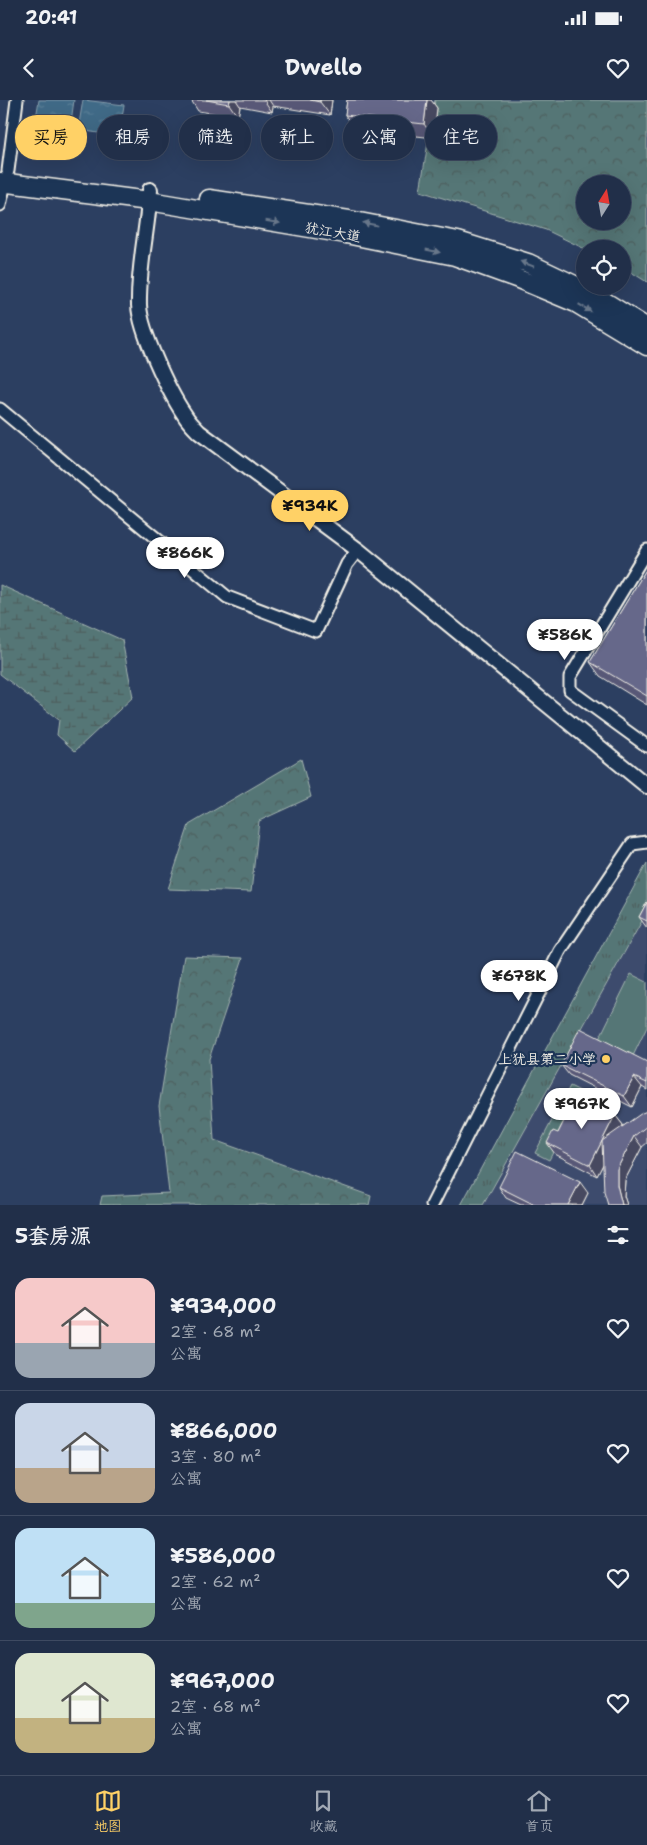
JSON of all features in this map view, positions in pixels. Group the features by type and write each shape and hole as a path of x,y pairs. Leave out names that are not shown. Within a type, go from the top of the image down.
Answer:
{"main road":[{"name":"犹江大道","path":"3,176 349,220 458,241 528,263 590,292 647,328"},
{"name":"犹江大道","path":"149,195 455,256 516,278 576,303 647,346"}],"street":[{"path":"0,205 3,176 17,100"},
{"path":"149,195 139,307 145,334 164,376 184,414 199,432 358,550 647,786"},
{"path":"0,409 227,597 316,631 347,564 358,550"},
{"path":"647,550 570,677 570,690 647,746"},
{"path":"432,1205 560,951 632,844 647,842"}],"shaded area":[{"name":"上犹县第二小学","path":"647,912 647,1205 483,1205"}],"green space":[{"path":"435,100 647,100 647,282 631,272 631,240 576,240 576,245 546,230 420,191 425,160 497,160 497,115 433,115"},
{"path":"0,585 122,640 133,697 75,751 57,735 59,720 0,674"},
{"path":"301,759 311,797 259,821 251,892 168,889 189,825"},
{"path":"647,863 647,912 483,1205 461,1205"},
{"path":"184,956 243,958 209,1059 214,1140 371,1196 369,1205 100,1205 102,1196 169,1193 159,1106"},
{"path":"631,974 647,982 647,1027 632,1058 598,1041"},
{"path":"570,1086 584,1093 549,1160 535,1153"}],"water":[{"path":"39,100 74,100 72,115 36,115"},
{"path":"83,100 124,105 122,115 97,115 97,133 87,131 87,115 80,115"}],"building":[{"path":"206,100 230,100 229,104"},
{"path":"347,100 427,100 424,124 415,123 415,115 345,115"},
{"path":"647,568 647,696 590,662"},
{"path":"647,902 647,921 639,917"},
{"path":"580,1028 647,1062 647,1083 634,1077 624,1096 561,1065"},
{"path":"573,1093 615,1115 590,1165 547,1143 553,1131 558,1133 570,1109 566,1107"},
{"path":"647,1111 647,1126 634,1136 617,1169 617,1185 622,1205 608,1205 604,1192 602,1141"},
{"path":"517,1151 580,1182 568,1205 535,1205 499,1187"}],"place":[{"name":"上犹县第二小学","path":"606,1059"}]}
